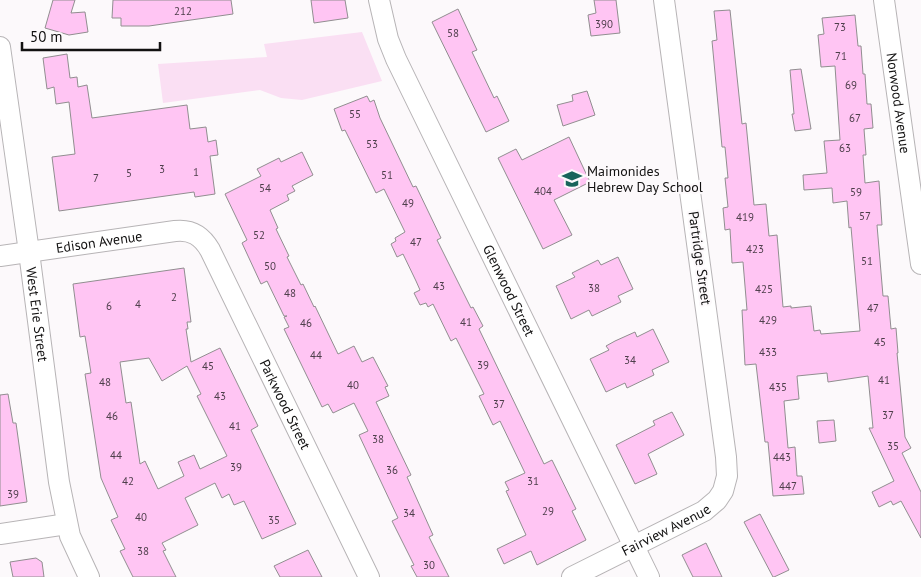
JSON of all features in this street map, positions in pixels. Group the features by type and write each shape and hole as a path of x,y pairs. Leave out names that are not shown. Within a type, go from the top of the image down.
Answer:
{"street":[{"name":"Glenwood Street","path":"379,0 386,33 396,59 649,577"},
{"name":"Partridge Street","path":"664,0 726,457"},
{"name":"Norwood Avenue","path":"884,0 921,264"},
{"name":"West Erie Street","path":"0,48 59,482 67,524 75,548 89,577"},
{"name":"Edison Avenue","path":"0,256 175,231 186,230 196,234"},
{"name":"Parkwood Street","path":"196,234 206,243 210,250 369,577"},
{"name":"Fairview Avenue","path":"572,577 704,511 720,497 726,482 726,457"},
{"path":"0,534 67,524"}],"shaded area":[{"path":"362,32 382,81 302,100 281,98 260,90 163,103 158,64 267,57 264,44"}],"building":[{"path":"53,0 75,0 71,13 85,12 88,32 69,35 45,28"},
{"path":"113,0 231,0 233,14 149,26 121,26 121,18 112,18"},
{"path":"311,0 345,0 348,18 314,23"},
{"path":"594,0 616,0 620,33 591,36 588,15 596,13"},
{"path":"458,9 477,50 472,52 494,98 497,96 509,121 486,132 432,22"},
{"path":"730,10 742,124 746,123 754,205 766,204 769,236 777,235 783,307 811,306 814,331 820,330 821,334 860,331 847,201 833,203 832,188 804,190 803,175 827,173 824,141 840,140 835,66 821,67 818,35 824,34 822,18 855,15 858,46 861,46 863,74 865,74 867,104 871,104 873,128 864,129 866,155 863,155 865,183 879,181 882,225 877,225 883,296 888,296 891,329 896,328 905,437 911,448 902,453 921,492 921,538 901,501 893,505 891,501 879,507 872,492 894,481 869,428 873,428 868,376 828,382 827,373 797,376 799,399 784,401 788,448 795,447 797,476 802,476 804,494 773,496 768,442 765,442 756,364 745,365 742,310 747,310 743,262 732,263 730,229 725,230 723,208 728,207 725,178 728,178 725,147 722,147 712,41 717,40 714,11"},
{"path":"67,54 70,78 77,77 78,87 87,85 92,118 187,105 190,129 206,127 208,142 216,140 218,155 210,156 215,194 195,197 194,192 59,211 52,157 75,154 69,102 56,104 54,87 47,89 43,58"},
{"path":"801,69 811,129 795,131 792,114 794,114 790,70"},
{"path":"587,91 595,115 563,126 557,105 573,101 572,95"},
{"path":"367,96 370,102 374,100 380,118 413,187 416,186 441,238 437,240 471,308 473,307 483,326 479,329 544,464 552,460 576,509 572,511 586,540 537,565 531,551 504,564 497,549 526,535 506,491 509,490 505,482 525,473 500,421 493,425 479,396 484,394 456,338 451,341 433,304 428,307 426,303 420,305 414,293 420,290 416,281 403,254 397,257 391,244 396,241 395,238 405,232 384,189 376,193 345,130 342,131 334,109"},
{"path":"569,137 590,182 554,200 572,235 543,249 498,158 516,149 522,160"},
{"path":"302,152 313,175 292,186 295,191 287,195 289,200 270,210 278,228 276,229 289,256 287,257 301,285 303,284 315,306 338,354 354,346 362,362 373,357 388,386 385,387 389,396 376,402 411,475 407,477 433,535 429,537 449,577 417,577 411,566 414,565 392,521 398,518 359,435 368,431 354,403 333,413 328,404 322,407 284,329 289,327 284,317 287,316 284,316 267,281 261,284 242,243 247,240 225,194 261,176 257,169 279,158 281,162"},
{"path":"618,257 633,289 618,296 621,302 592,316 589,310 571,319 556,286 575,277 572,273 598,260 601,265"},
{"path":"184,268 191,322 187,322 188,329 186,329 191,362 220,348 258,426 251,430 296,524 262,539 244,501 234,505 229,494 222,498 215,483 185,498 198,525 162,543 166,550 163,551 176,577 133,577 120,551 125,549 111,520 118,517 101,478 85,374 91,373 85,336 80,337 73,284","holes":["149,358 162,381 187,366 201,394 197,396 227,456 200,469 194,455 178,462 184,476 158,489 145,461 140,464 131,402 126,403 120,362"]},
{"path":"653,329 669,362 652,370 654,375 627,388 625,383 606,392 590,359 609,350 606,346 615,341 635,332 637,337"},
{"path":"8,394 13,423 16,423 27,502 0,506 0,395"},
{"path":"672,412 684,435 648,454 657,474 635,484 616,445 655,425 653,421"},
{"path":"834,420 836,441 819,443 817,421"},
{"path":"760,514 789,570 774,577 744,522"},
{"path":"706,543 722,577 693,577 682,555"},
{"path":"308,550 322,577 280,577 274,566"},
{"path":"36,558 42,562 44,577 13,577 10,562"}],"place":[{"name":"Maimonides Hebrew Day School","path":"572,179"}]}
